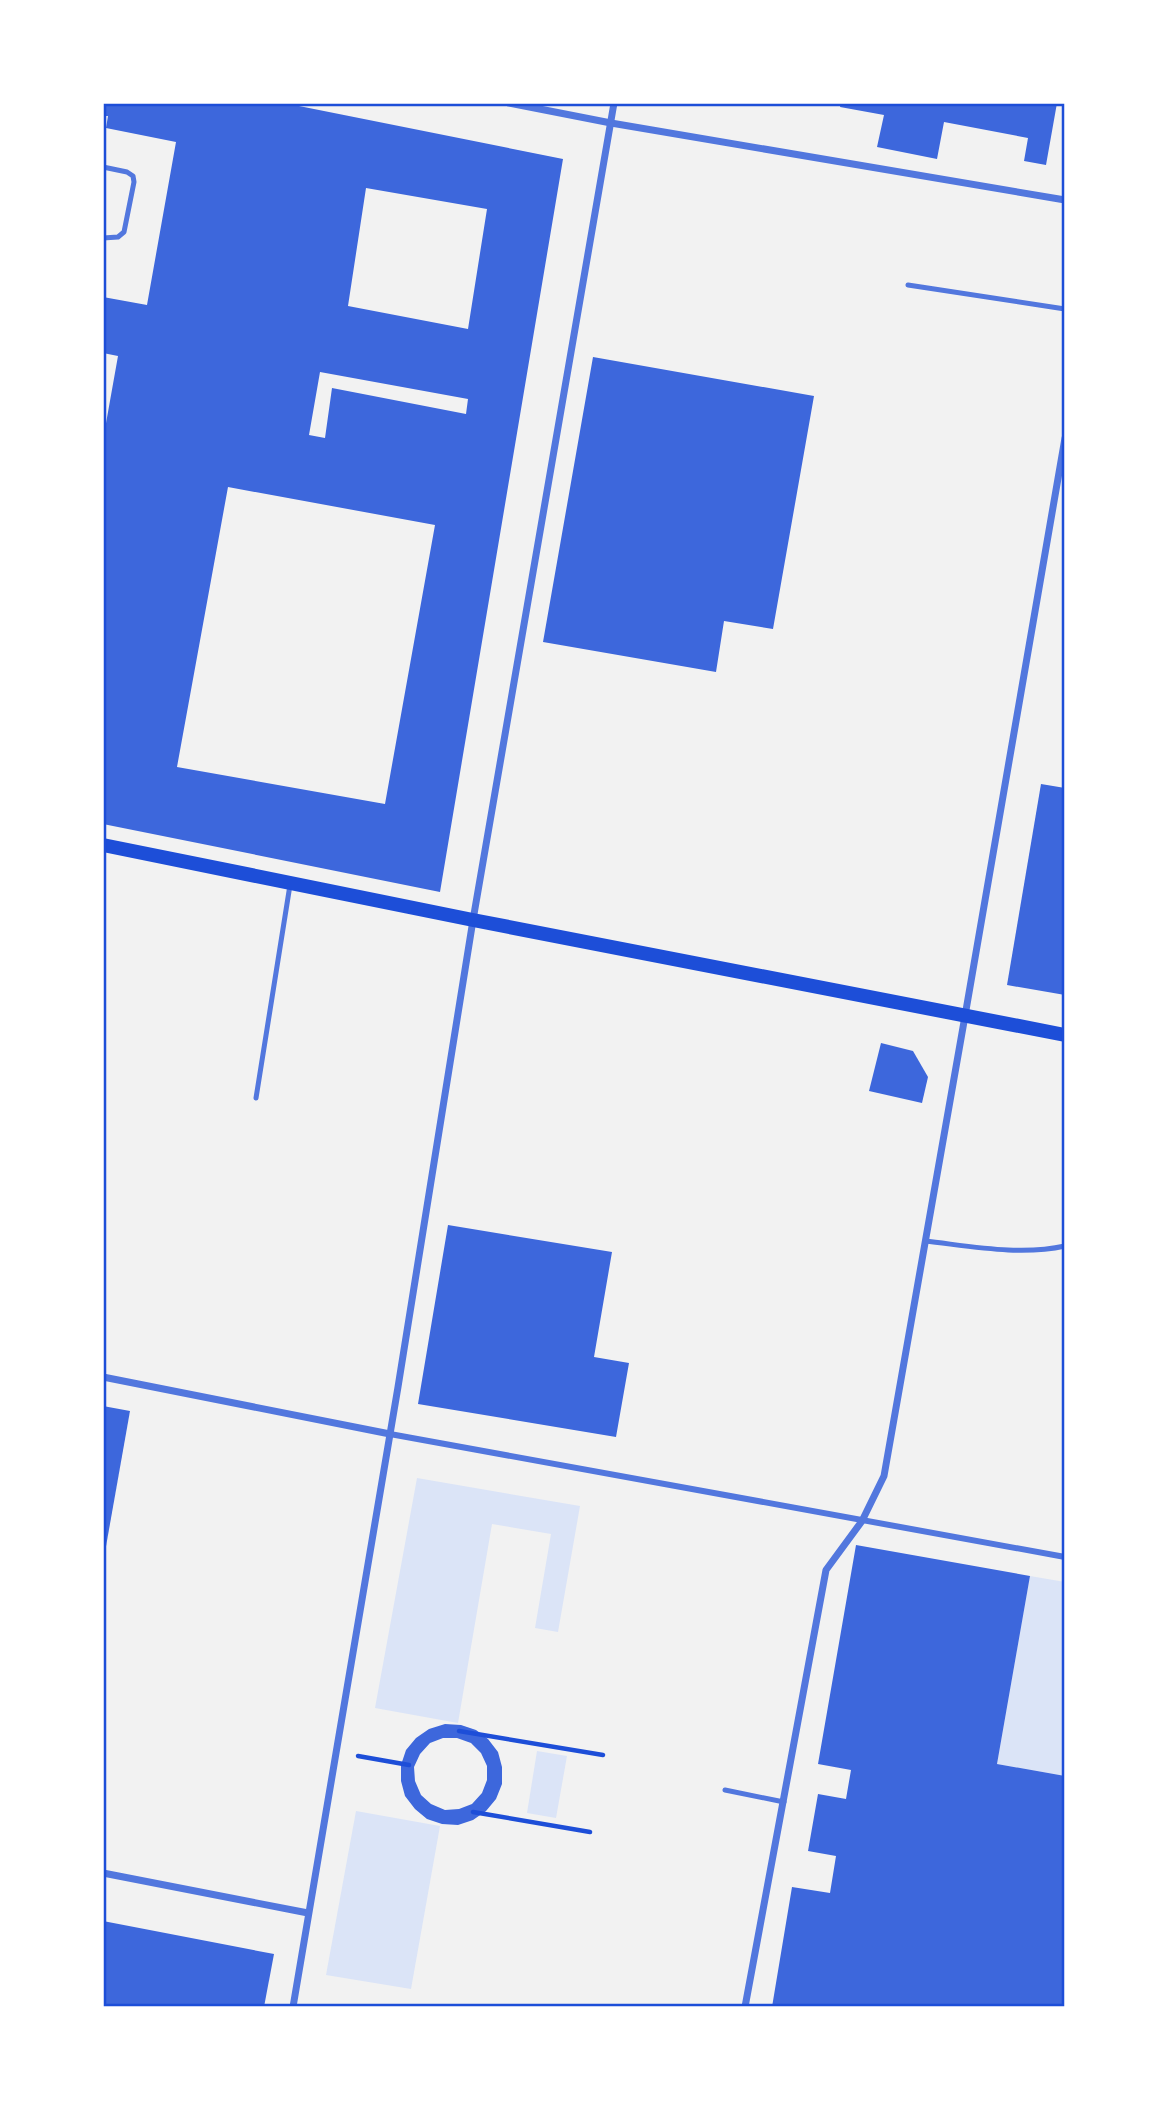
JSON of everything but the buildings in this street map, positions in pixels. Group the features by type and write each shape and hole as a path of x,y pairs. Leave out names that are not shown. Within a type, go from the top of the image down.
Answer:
{"main road":[{"path":"103,845 1065,1035"}],"street":[{"path":"509,103 611,123 1065,200"},
{"path":"293,2007 473,920 614,103"},
{"path":"745,2007 826,1570 862,1521 884,1476 1065,438"},
{"path":"103,1377 390,1434 1065,1557"},
{"path":"103,1873 309,1913"}],"lane":[{"path":"103,167 127,172 133,176 134,182 124,232 118,237 103,239"},
{"path":"908,285 1065,309"},
{"path":"256,1098 290,882"},
{"path":"925,1241 1044,1251 1065,1245"},
{"path":"725,1790 784,1802"}],"path":[{"path":"459,1731 603,1755"},
{"path":"366,1757 409,1765"},
{"path":"473,1812 590,1832"}],"shaded area":[{"path":"417,1478 580,1506 558,1632 535,1628 551,1534 492,1524 458,1723 375,1708"},
{"path":"1030,1576 1065,1582 1065,1776 997,1764"},
{"path":"537,1751 567,1756 556,1818 527,1813"},
{"path":"356,1811 440,1826 411,1989 326,1975"}]}
